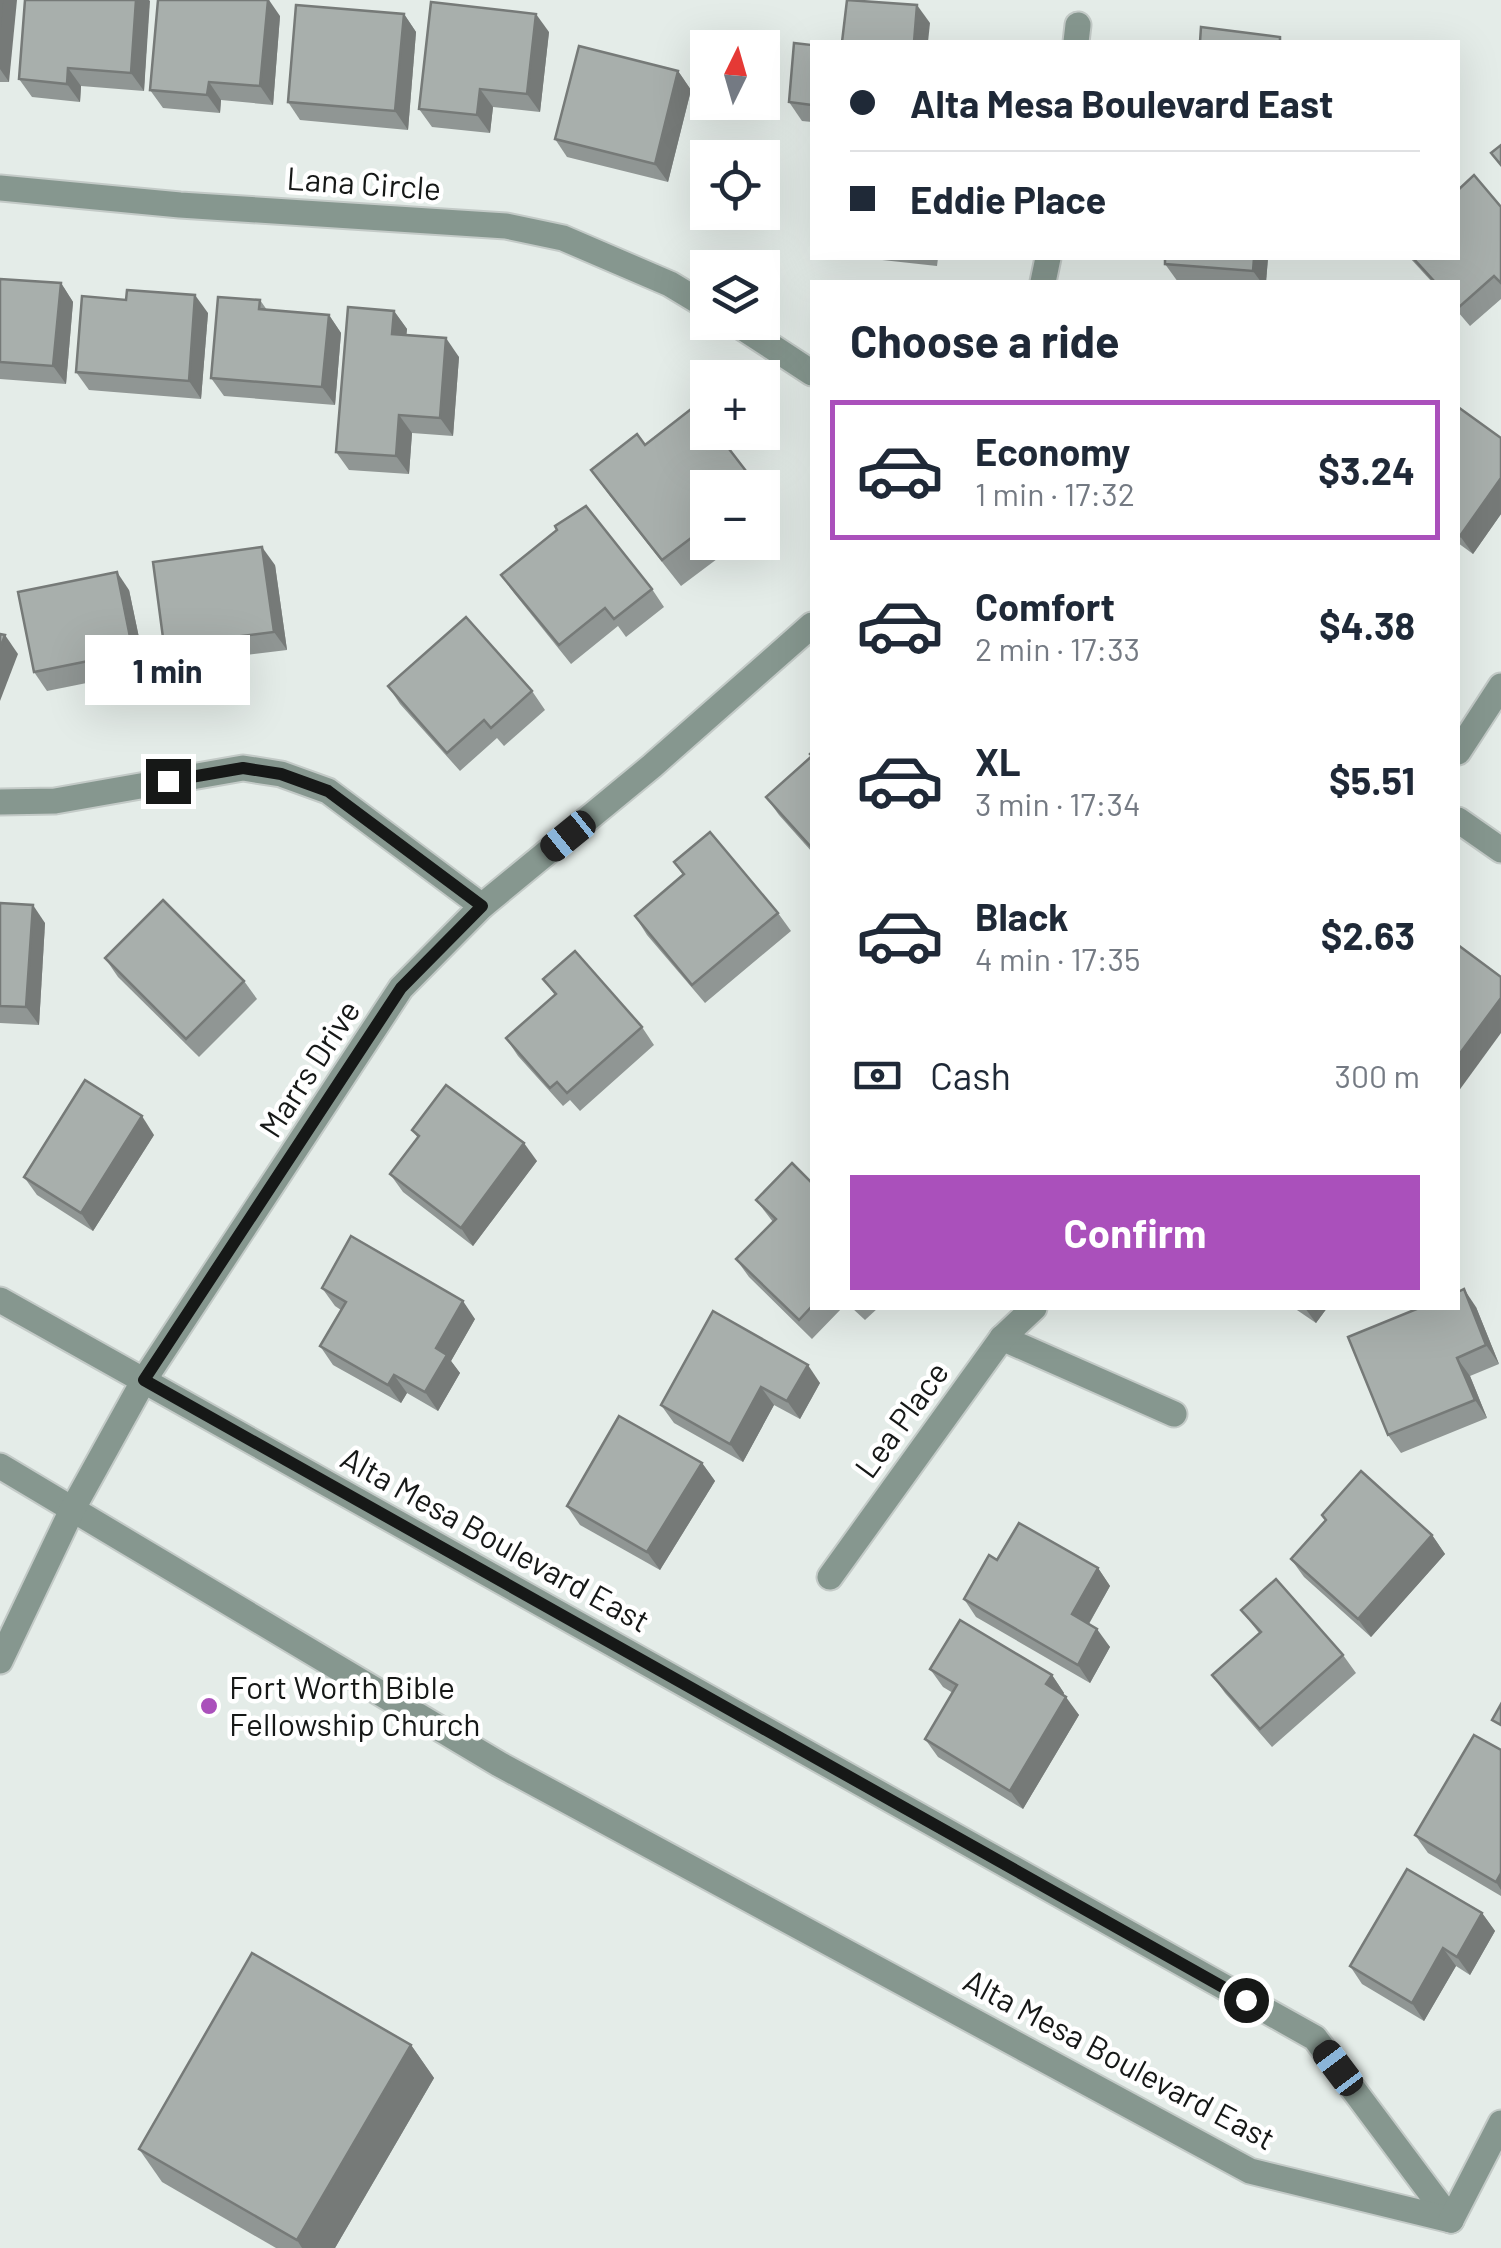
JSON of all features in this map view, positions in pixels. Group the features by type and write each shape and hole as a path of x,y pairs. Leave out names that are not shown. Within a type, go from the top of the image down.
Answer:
{"street":[{"name":"Lana Circle","path":"0,188 506,226 563,238 690,296"},
{"path":"762,340 810,372"},
{"name":"Marrs Drive","path":"0,1660 72,1510 144,1380 401,988 482,906 652,766 810,627"},
{"path":"1460,749 1501,686"},
{"path":"0,802 55,801 243,768 281,774 328,791 482,906"},
{"path":"1460,821 1501,850"},
{"name":"Alta Mesa Boulevard East","path":"0,1300 1316,2038 1451,2220"},
{"name":"Lea Place","path":"830,1577 1002,1338 1032,1310"},
{"path":"1002,1338 1174,1414"},
{"name":"Alta Mesa Boulevard East","path":"0,1466 499,1764 1250,2171 1451,2220"},
{"path":"1451,2220 1501,2123"}],"building":[{"path":"25,0 136,0 131,73 68,68 67,84 19,79"},
{"path":"158,0 268,0 260,86 209,82 207,95 150,90"},
{"path":"847,0 917,5 914,40 842,40"},
{"path":"431,2 536,14 527,94 480,89 477,115 419,109"},
{"path":"296,5 404,14 395,111 288,102"},
{"path":"1201,27 1280,37 1280,40 1200,40"},
{"path":"794,43 810,45 810,105 789,102"},
{"path":"579,46 678,71 655,164 555,139"},
{"path":"1501,145 1501,165 1491,153"},
{"path":"1474,175 1501,207 1501,283 1494,276 1460,306 1460,280 1433,280 1415,260 1460,260 1460,188"},
{"path":"1165,260 1254,260 1253,271 1165,264"},
{"path":"0,279 61,283 53,366 0,362"},
{"path":"127,290 195,295 189,381 76,372 82,296 126,300"},
{"path":"218,297 260,300 259,309 329,315 322,387 211,378"},
{"path":"348,307 394,311 392,334 446,338 440,418 399,415 396,456 336,452"},
{"path":"1460,408 1501,438 1501,478 1460,536"},
{"path":"690,410 690,450 730,450 745,470 690,470 690,539 662,560 591,470 637,434 645,445"},
{"path":"586,506 652,589 614,619 605,608 559,645 501,575 557,530 555,526"},
{"path":"262,547 274,632 225,638 228,659 167,668 153,562"},
{"path":"117,572 133,652 34,672 18,592"},
{"path":"466,617 532,691 491,728 484,720 447,753 388,686"},
{"path":"810,758 810,846 766,797"},
{"path":"710,832 778,913 692,985 635,916 684,874 674,862"},
{"path":"163,900 244,981 186,1039 105,958"},
{"path":"0,903 33,905 26,1007 0,1006"},
{"path":"1460,946 1501,977 1501,998 1460,1053"},
{"path":"575,951 642,1027 567,1093 557,1082 550,1088 506,1038 556,994 543,979"},
{"path":"85,1080 142,1116 81,1213 24,1177"},
{"path":"446,1085 524,1143 461,1228 390,1174 419,1136 412,1130"},
{"path":"792,1163 810,1181 810,1308 799,1320 736,1259 776,1219 756,1200"},
{"path":"351,1236 463,1301 436,1348 447,1355 425,1392 394,1375 388,1385 320,1346 346,1302 322,1288"},
{"path":"1464,1289 1486,1345 1457,1358 1475,1400 1388,1435 1348,1337 1414,1310 1460,1310 1460,1291"},
{"path":"713,1311 808,1365 787,1401 761,1387 730,1444 661,1405"},
{"path":"619,1416 702,1463 647,1552 567,1506"},
{"path":"1361,1471 1432,1535 1358,1619 1291,1559 1326,1520 1322,1515"},
{"path":"1019,1523 1098,1568 1072,1614 1097,1629 1078,1665 964,1599 989,1555 997,1560"},
{"path":"1276,1579 1343,1655 1260,1729 1212,1675 1261,1632 1241,1610"},
{"path":"960,1620 1052,1675 1046,1684 1066,1697 1010,1791 925,1739 957,1685 930,1669"},
{"path":"1501,1704 1501,1725 1492,1720"},
{"path":"1474,1735 1501,1750 1501,1873 1496,1882 1415,1835"},
{"path":"1407,1869 1482,1913 1457,1957 1443,1948 1412,2003 1350,1966"},
{"path":"252,1953 411,2045 297,2240 139,2149"}],"place":[{"name":"Fort Worth Bible Fellowship Church","path":"209,1706"}],"route":[{"path":"168,781 243,768 281,774 328,791 482,906 401,988 144,1380 1246,2000"}]}
